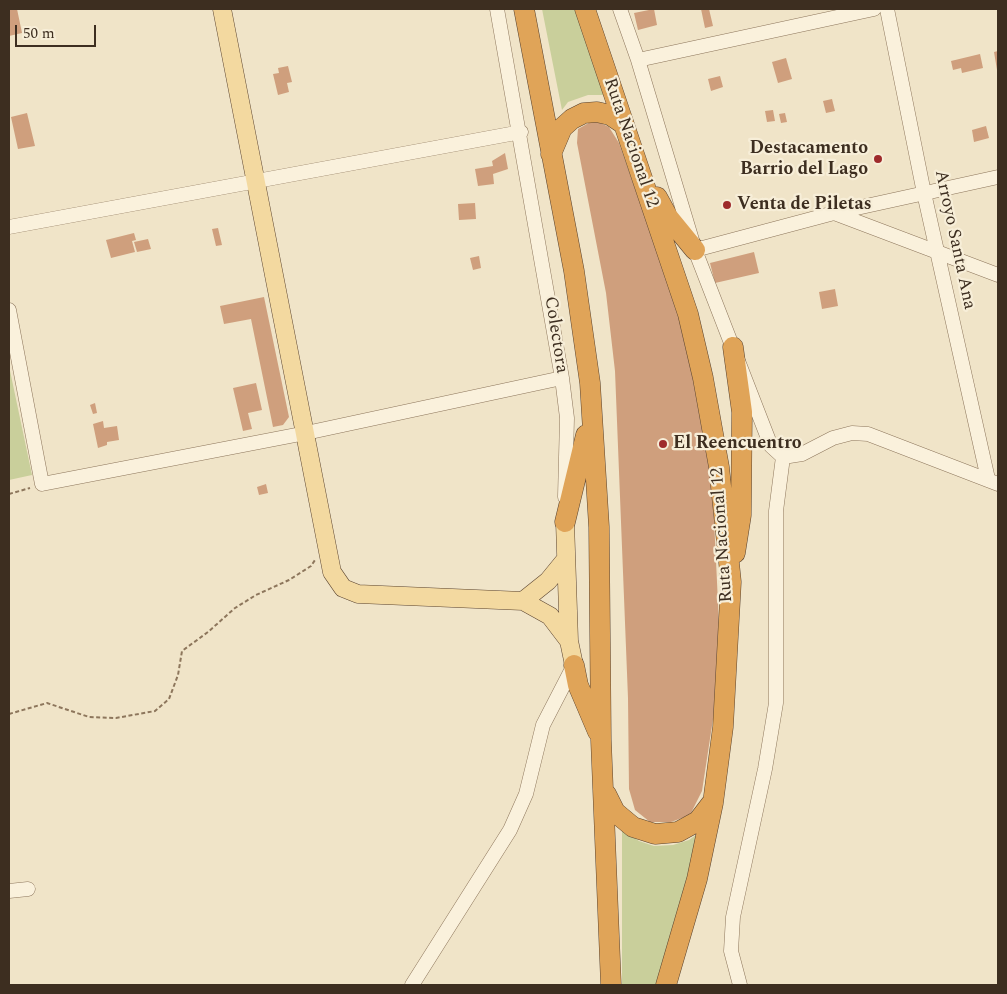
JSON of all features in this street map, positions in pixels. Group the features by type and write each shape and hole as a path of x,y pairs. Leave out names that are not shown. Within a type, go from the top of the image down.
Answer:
{"highway":[{"path":"524,9 574,271 590,383 599,527 601,740 605,792 611,985"},
{"name":"Ruta Nacional 12","path":"585,9 630,147 688,314 703,378 719,467 731,582 722,727 713,803 697,879 666,985"},
{"path":"552,154 562,128 572,119 584,113 597,112 610,115 622,123"},
{"path":"630,147 668,217 694,250"},
{"path":"731,582 741,515 742,412 733,347"},
{"path":"566,522 585,445 590,383"},
{"path":"574,665 586,704 601,740"},
{"path":"605,792 616,812 621,817 633,827 655,834 678,832 698,821 713,803"}],"main road":[{"path":"222,9 328,540 332,572 343,588 358,594 523,601 538,607 550,616 569,640"},
{"name":"Colectora","path":"566,522 569,640 574,665"},
{"path":"523,601 548,581 566,559"}],"street":[{"name":"Colectora","path":"497,9 521,132 562,378 566,418 566,522"},
{"path":"620,9 638,60 694,250 771,446 783,457"},
{"path":"638,60 874,9"},
{"name":"Arroyo Santa Ana","path":"887,9 924,193 993,481"},
{"path":"9,228 521,132"},
{"path":"694,250 834,213 998,177"},
{"path":"834,213 998,275"},
{"path":"9,310 42,484 306,433 562,378"},
{"path":"783,457 802,454 833,438 852,433 868,434 993,481"},
{"path":"740,985 731,951 733,917 765,768 776,703 776,511 783,457"},
{"path":"412,985 510,830 526,794 543,725 554,700 574,665"},
{"path":"554,700 567,696 581,700 586,704"},
{"path":"9,891 28,889"}],"path":[{"path":"9,494 42,484"},
{"path":"9,714 48,703 90,717 116,718 155,711 169,699 178,675 182,651 208,632 234,608 311,566 328,540"}],"green space":[{"path":"542,9 579,9 590,40 603,95 588,95 568,102 562,110"},
{"path":"9,366 32,475 9,480"},
{"path":"622,829 639,841 654,846 673,845 689,840 700,832 661,985 622,985"}],"building":[{"path":"17,9 22,33 9,36 9,10"},
{"path":"654,9 657,25 638,30 634,13"},
{"path":"701,9 709,9 713,26 705,28"},
{"path":"998,51 998,70 997,70 994,52"},
{"path":"980,54 983,68 962,73 961,68 953,70 951,61"},
{"path":"786,58 792,79 778,83 772,62"},
{"path":"288,66 292,82 287,83 289,92 278,95 273,74 279,73 278,68"},
{"path":"720,76 723,87 711,91 708,79"},
{"path":"832,99 835,111 826,113 823,101"},
{"path":"773,110 775,121 767,122 765,111"},
{"path":"27,113 35,146 18,149 11,117"},
{"path":"785,113 787,122 781,123 779,114"},
{"name":"El Reencuentro","path":"594,120 609,127 619,143 684,327 712,477 719,624 715,706 702,791 690,815 671,822 650,822 635,810 629,789 628,698 615,371 606,293 577,143 578,129"},
{"path":"986,126 989,138 974,142 972,130"},
{"path":"505,153 508,169 493,174 494,184 478,186 475,169 493,166 492,161"},
{"path":"475,203 476,219 459,220 458,204"},
{"path":"218,228 222,245 216,246 212,229"},
{"path":"134,233 136,240 132,241 135,252 111,258 106,240"},
{"path":"148,239 151,249 137,252 134,242"},
{"path":"754,252 759,273 715,283 710,263"},
{"path":"479,256 481,268 473,270 470,258"},
{"path":"835,289 838,306 822,309 819,292"},
{"path":"264,297 289,417 283,425 273,427 251,319 224,324 220,306"},
{"path":"256,383 262,410 248,413 252,429 243,431 233,388"},
{"path":"95,403 97,413 93,414 90,405"},
{"path":"103,421 104,428 117,426 119,440 107,442 107,445 98,448 93,424"},
{"path":"266,484 268,493 259,495 257,487"}],"place":[{"name":"Destacamento Barrio del Lago","path":"878,159"},
{"name":"Venta de Piletas","path":"727,205"},
{"name":"El Reencuentro","path":"663,444"}]}
